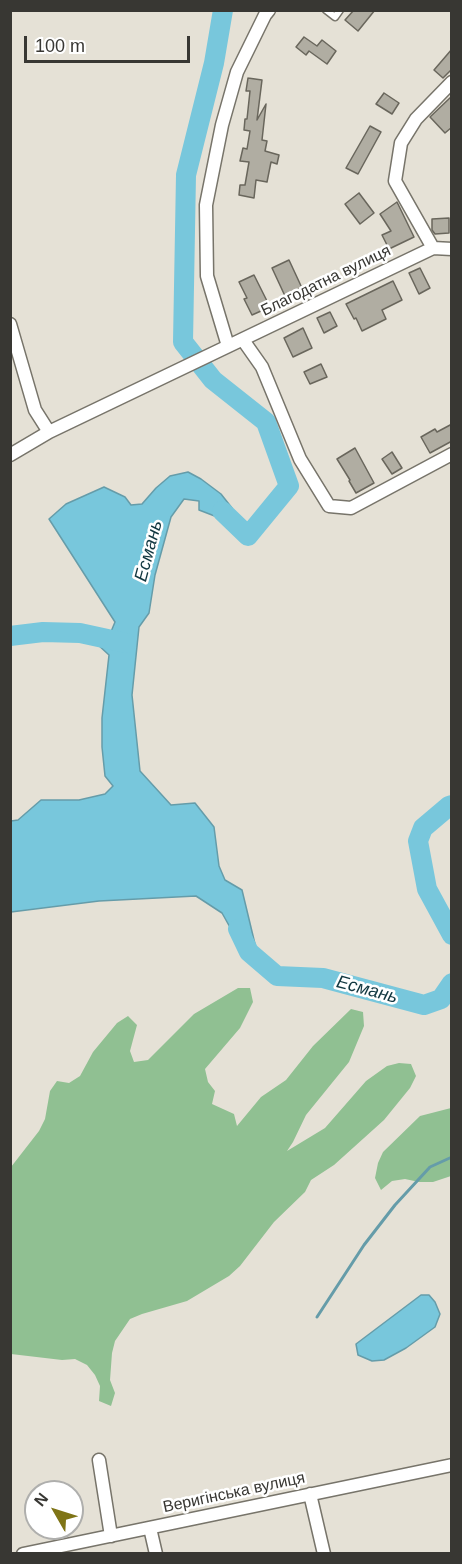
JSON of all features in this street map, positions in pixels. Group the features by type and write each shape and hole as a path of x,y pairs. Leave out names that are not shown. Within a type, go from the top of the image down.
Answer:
{"street":[{"path":"223,348 207,276 206,205 222,126 237,72 269,10"},
{"path":"433,248 395,181 401,142 416,119 452,82"},
{"name":"Благодатна вулиця","path":"10,455 49,432 433,248 452,249"},
{"path":"10,324 35,410 49,432"},
{"path":"243,340 262,367 300,459 329,506 351,508 452,454"},
{"path":"99,1461 111,1536"},
{"name":"Веригінська вулиця","path":"23,1554 452,1465"},
{"path":"310,1494 324,1554"},
{"path":"150,1528 156,1554"}],"lane":[{"path":"326,10 335,17 340,10"}],"green space":[{"path":"238,988 250,988 253,1002 240,1028 205,1069 208,1082 215,1091 212,1104 234,1114 237,1126 261,1097 286,1080 313,1046 351,1009 363,1012 364,1026 349,1062 306,1115 287,1151 325,1128 366,1081 387,1066 399,1063 411,1064 416,1076 410,1088 384,1120 334,1165 311,1180 305,1192 274,1222 240,1266 229,1276 187,1301 130,1319 115,1341 112,1353 110,1380 115,1393 111,1406 99,1401 100,1386 87,1365 75,1359 62,1360 11,1354 11,1167 39,1131 45,1119 50,1091 57,1081 69,1083 80,1076 93,1052 117,1023 128,1016 137,1025 130,1051 134,1062 148,1060 194,1014"},
{"path":"451,1108 451,1176 433,1182 405,1179 392,1181 381,1190 375,1178 383,1152 420,1116"}],"water":[{"path":"188,472 221,494 232,508 239,528 199,510 199,501 184,499 171,517 155,575 149,613 139,627 132,695 140,771 171,805 195,803 214,827 219,866 225,880 242,890 255,944 249,952 236,938 222,913 196,896 99,901 11,912 11,821 18,820 41,800 79,800 105,794 113,786 105,776 102,747 102,718 109,655 96,643 108,639 115,622 49,519 66,504 104,487 125,497 131,505 142,504 170,476"},
{"path":"421,1295 429,1295 435,1302 440,1314 435,1327 406,1348 384,1360 372,1361 358,1355 356,1344"}],"building":[{"path":"354,10 375,10 358,31 345,20"},
{"path":"304,37 317,46 322,40 336,51 327,64 309,51 306,55 296,47"},
{"path":"452,49 452,69 443,78 434,70"},
{"path":"248,78 262,80 257,120 266,104 262,140 267,141 265,151 279,155 277,164 271,162 267,182 256,180 254,198 239,195 240,185 245,185 249,162 240,161 243,148 247,149 250,131 244,130 250,91 246,91"},
{"path":"384,93 399,103 392,114 376,104"},
{"path":"452,96 452,127 445,133 430,117"},
{"path":"370,126 381,132 358,174 346,168"},
{"path":"359,193 374,213 360,224 345,204"},
{"path":"397,202 414,237 389,249 382,235 391,231 380,214"},
{"path":"449,218 449,233 435,234 432,230 432,219"},
{"path":"289,260 302,288 285,296 272,268"},
{"path":"420,268 430,288 419,294 409,273"},
{"path":"254,275 270,307 252,315 239,282"},
{"path":"393,281 402,300 382,310 386,319 362,331 346,304"},
{"path":"330,312 337,326 324,333 317,318"},
{"path":"303,328 312,348 293,357 284,338"},
{"path":"321,364 327,377 310,384 304,372"},
{"path":"452,424 452,441 430,453 421,437 435,429 437,432"},
{"path":"355,448 374,483 356,493 337,459"},
{"path":"392,452 402,468 392,474 382,459"}],"waterway":[{"name":"Есмань","path":"222,511 248,536 289,486 266,422 213,380 183,342 186,175 214,63 223,10"},
{"path":"10,636 43,632 80,633 126,643"},
{"name":"Есмань","path":"452,805 423,828 418,841 427,889 452,935"},
{"name":"Есмань","path":"238,929 249,952 277,976 323,978 424,1005 441,999 452,983"},
{"path":"317,1317 364,1245 395,1205 430,1167 452,1157"}]}
